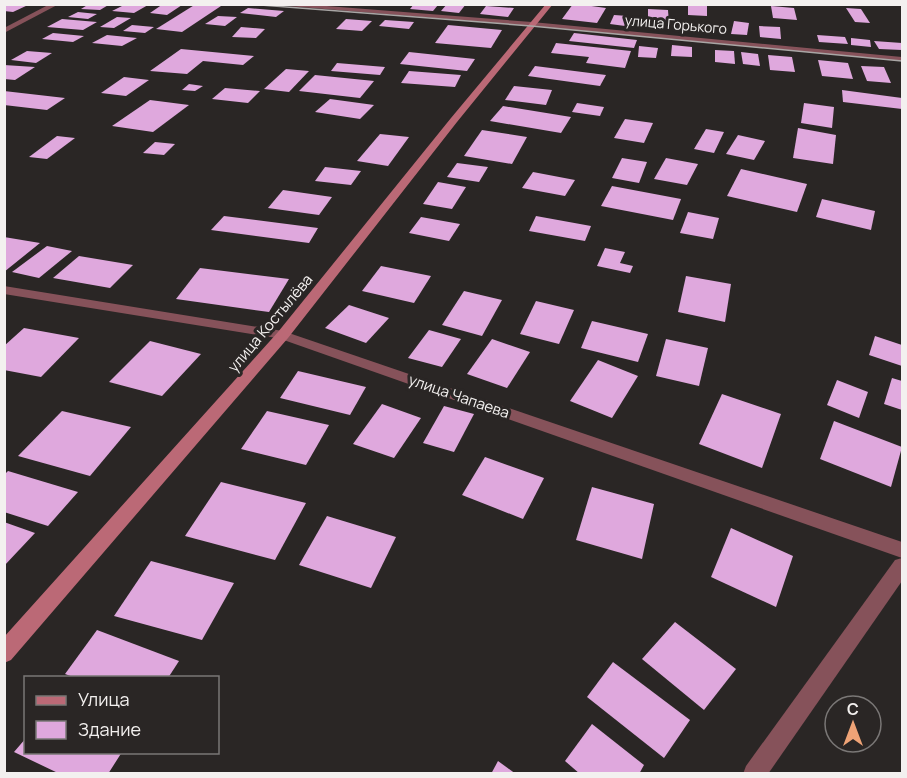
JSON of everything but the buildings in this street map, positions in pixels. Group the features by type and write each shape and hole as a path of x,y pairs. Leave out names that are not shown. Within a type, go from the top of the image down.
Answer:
{"main road":[{"name":"улица Костылёва","path":"4,653 283,335 550,4"}],"street":[{"path":"4,31 56,4"},
{"name":"улица Горького","path":"267,4 532,24 903,59"},
{"name":"улица Чапаева","path":"4,290 283,335 903,550"},
{"path":"754,774 903,566"}],"tram line":[{"path":"249,4 531,26 902,61"}]}
